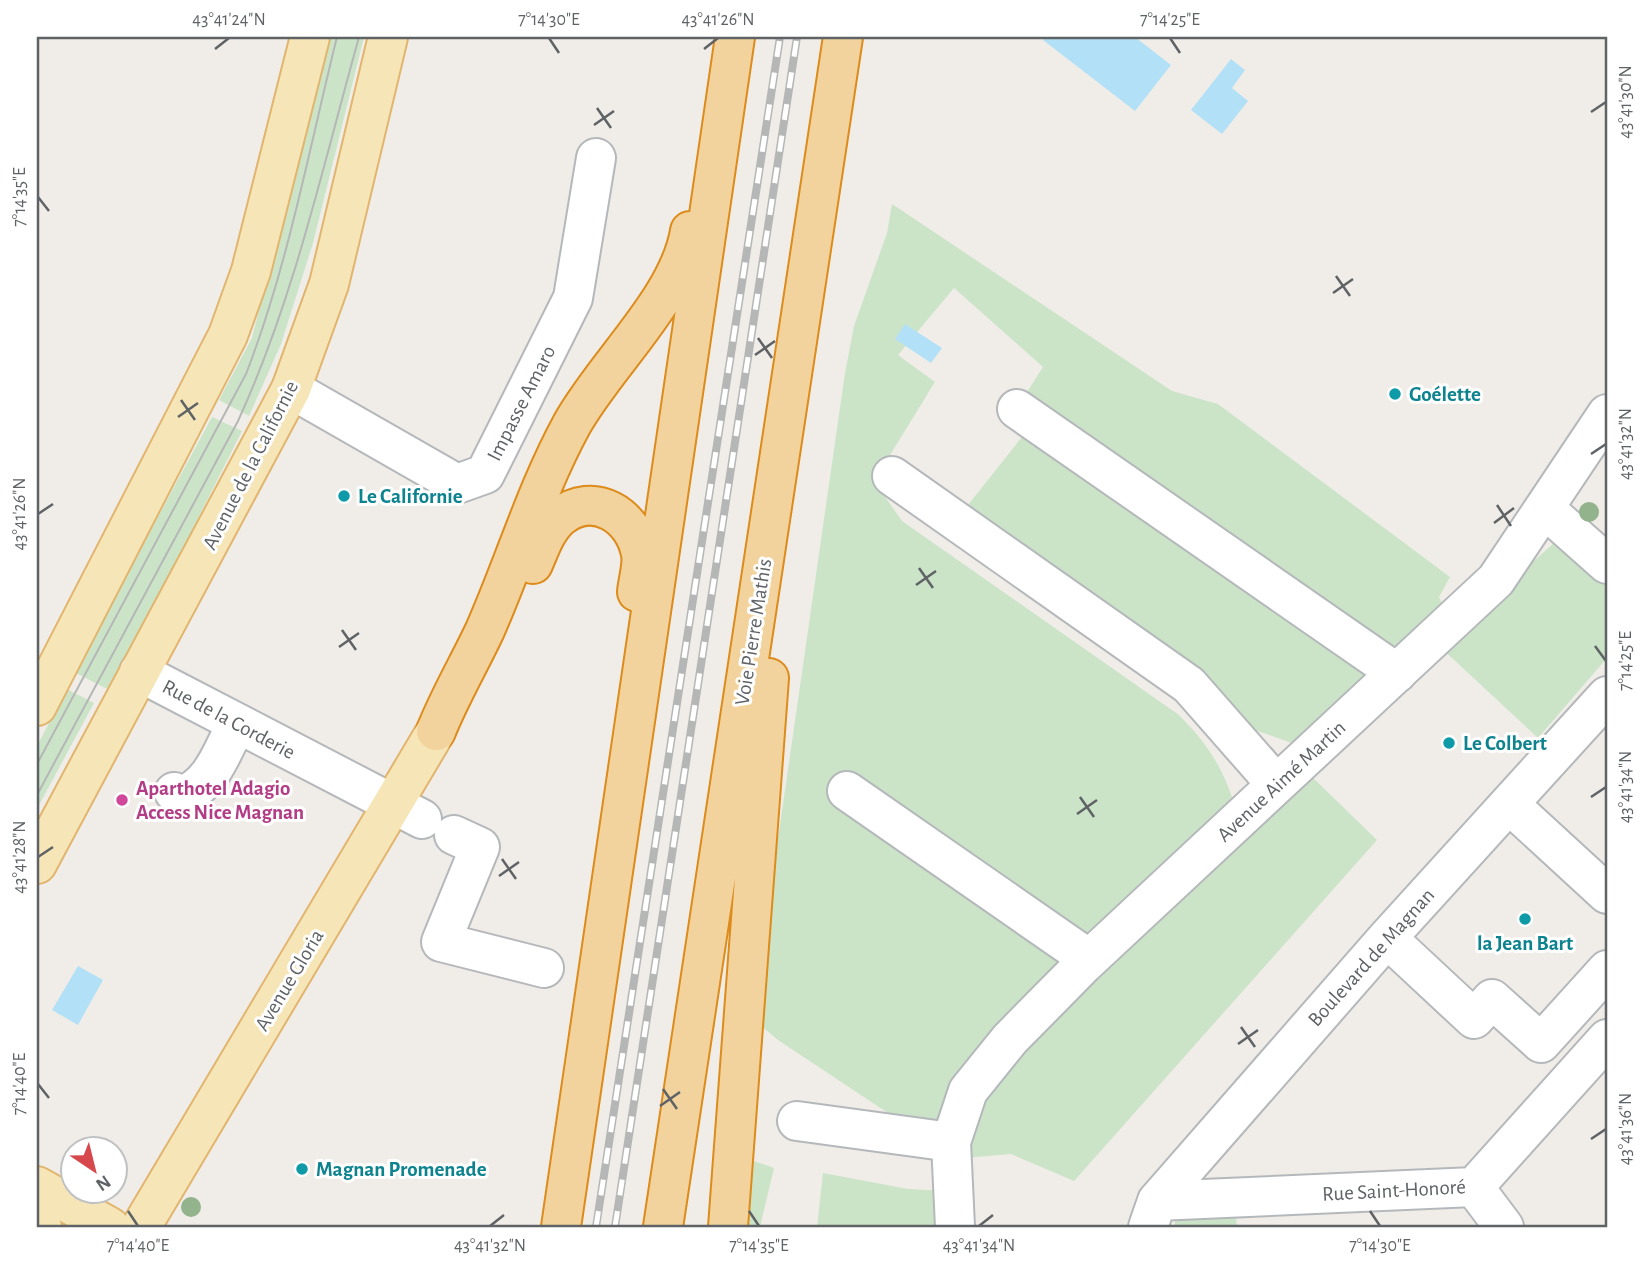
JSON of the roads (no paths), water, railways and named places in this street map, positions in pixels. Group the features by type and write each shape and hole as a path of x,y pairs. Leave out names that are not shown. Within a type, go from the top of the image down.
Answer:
{"highway":[{"path":"436,731 484,631 552,463 572,425 591,392 657,304 686,256 704,146 728,37"},
{"path":"561,1227 606,935 734,37"},
{"name":"Voie Pierre Mathis","path":"663,1227 843,37"},
{"path":"728,1227 788,396"},
{"path":"436,731 496,652 544,538 559,518 576,508 595,504 614,511 628,526 641,554 606,935"}],"main road":[{"path":"37,706 228,335 251,271 310,37"},
{"name":"Avenue de la Californie","path":"37,864 291,389 329,284 388,37"},
{"name":"Avenue Gloria","path":"141,1227 423,820 436,731"},
{"path":"37,1186 110,1227"},
{"path":"37,1224 42,1227"}],"street":[{"name":"Impasse Amaro","path":"291,389 457,484 485,474 573,298 596,158"},
{"path":"1017,409 1397,673"},
{"name":"Avenue Aimé Martin","path":"955,1227 950,1142 968,1091 1010,1040 1089,960 1496,580 1544,508 1602,431"},
{"path":"892,476 1189,685 1276,784"},
{"path":"1544,508 1607,564"},
{"name":"Rue de la Corderie","path":"139,672 480,847 442,943 544,968"},
{"name":"Boulevard de Magnan","path":"1153,1214 1387,938 1607,696"},
{"path":"174,792 182,796 208,779 237,723"},
{"path":"847,791 1089,960"},
{"path":"1509,804 1607,894"},
{"path":"1387,938 1505,1047"},
{"path":"1475,1019 1492,999 1541,1043 1607,970"},
{"name":"Rue Saint-Honoré","path":"1153,1214 1474,1187 1607,1039"},
{"path":"797,1121 950,1142"},
{"path":"1153,1214 1198,1183"},
{"path":"1474,1187 1504,1227"}],"water":[{"path":"1046,37 1135,37 1171,65 1135,111 1043,40"},
{"path":"1231,59 1245,70 1232,88 1248,101 1222,134 1191,110"},
{"path":"905,324 942,348 931,363 895,339"},
{"path":"78,966 103,980 78,1025 52,1010"}],"tram line":[{"path":"37,764 246,374 286,249 337,37"},
{"path":"37,795 238,421 258,375 306,232 359,37"}],"railway":[{"path":"596,1227 780,37"},
{"path":"615,1227 797,37"}],"place":[{"name":"Goélette","path":"1395,394"},
{"name":"Le Californie","path":"344,496"},
{"name":"Le Colbert","path":"1449,743"},
{"name":"Aparthotel Adagio Access Nice Magnan","path":"122,800"},
{"name":"la Jean Bart","path":"1525,919"},
{"name":"Magnan Promenade","path":"302,1169"}]}
